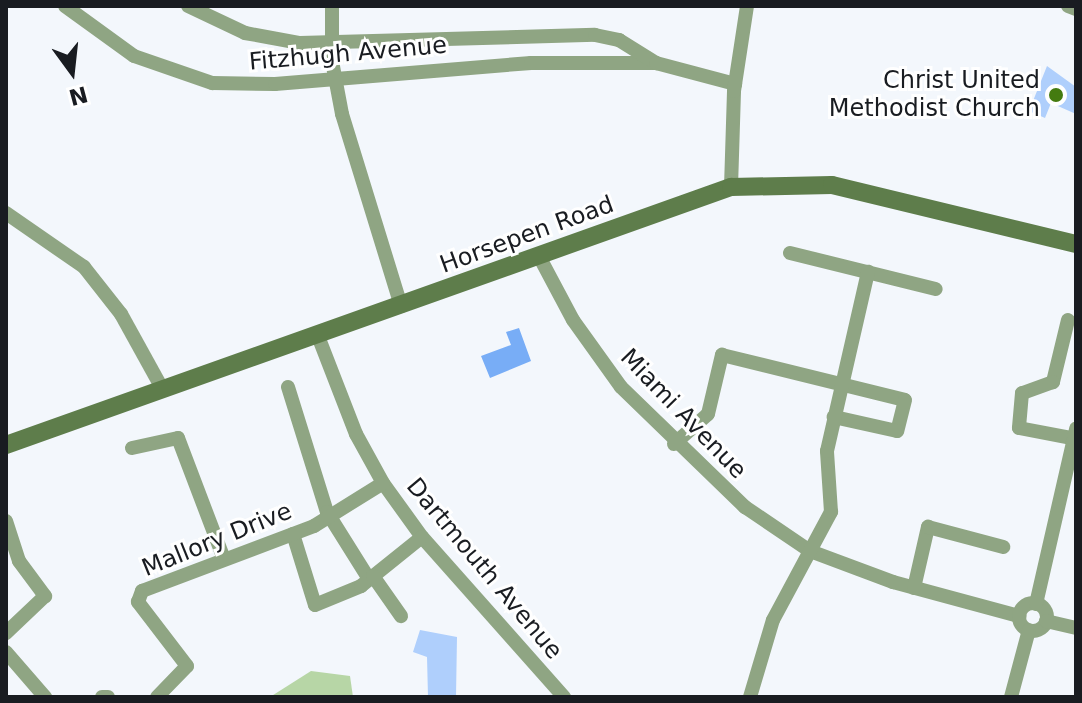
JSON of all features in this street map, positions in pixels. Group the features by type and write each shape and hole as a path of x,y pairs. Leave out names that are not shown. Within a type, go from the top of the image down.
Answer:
{"street":[{"name":"Fitzhugh Avenue","path":"65,6 134,56 182,77 239,85 531,63 656,63 735,84"},
{"name":"Fitzhugh Avenue","path":"188,6 245,33 331,44 575,33 619,40 656,63"},
{"path":"332,6 331,44 335,79 401,306"},
{"path":"731,187 735,84 747,6"},
{"path":"1068,6 1076,9"},
{"name":"Horsepen Road","path":"6,445 540,258 731,187 832,185 1076,244"},
{"path":"6,213 92,276 121,314 163,390"},
{"path":"790,253 936,289"},
{"name":"Miami Avenue","path":"540,258 603,364 674,444 726,493 810,551 914,588 1019,616"},
{"path":"750,697 766,636 831,512 825,464 868,272"},
{"path":"1029,630 1019,616 1036,604 1075,435 1019,428 1022,393 1053,382 1068,320"},
{"name":"Dartmouth Avenue","path":"318,336 356,434 383,483 422,537 564,697"},
{"path":"674,444 708,414 722,355 905,400 897,431 834,417"},
{"path":"288,387 330,517 401,616"},
{"path":"132,448 178,438 224,559"},
{"name":"Mallory Drive","path":"157,697 187,666 138,602 142,591 293,534 330,517 383,483"},
{"path":"6,521 19,561 45,596 6,633"},
{"path":"914,588 928,527 1003,547"},
{"path":"293,534 315,605 371,577 422,537"},
{"path":"1036,604 1046,621"},
{"path":"1011,697 1029,630 1046,621 1076,628"},
{"path":"6,652 45,697"}],"green space":[{"path":"311,671 350,676 353,697 270,697"}],"water":[{"path":"519,328 531,361 490,378 481,356 511,345 506,332"}],"building":[{"name":"Christ United Methodist Church","path":"1047,66 1076,87 1076,114 1051,103 1045,118 1029,111"},
{"path":"420,630 457,637 456,697 428,697 427,657 413,652"}],"place":[{"name":"Christ United Methodist Church","path":"1056,95"}]}
